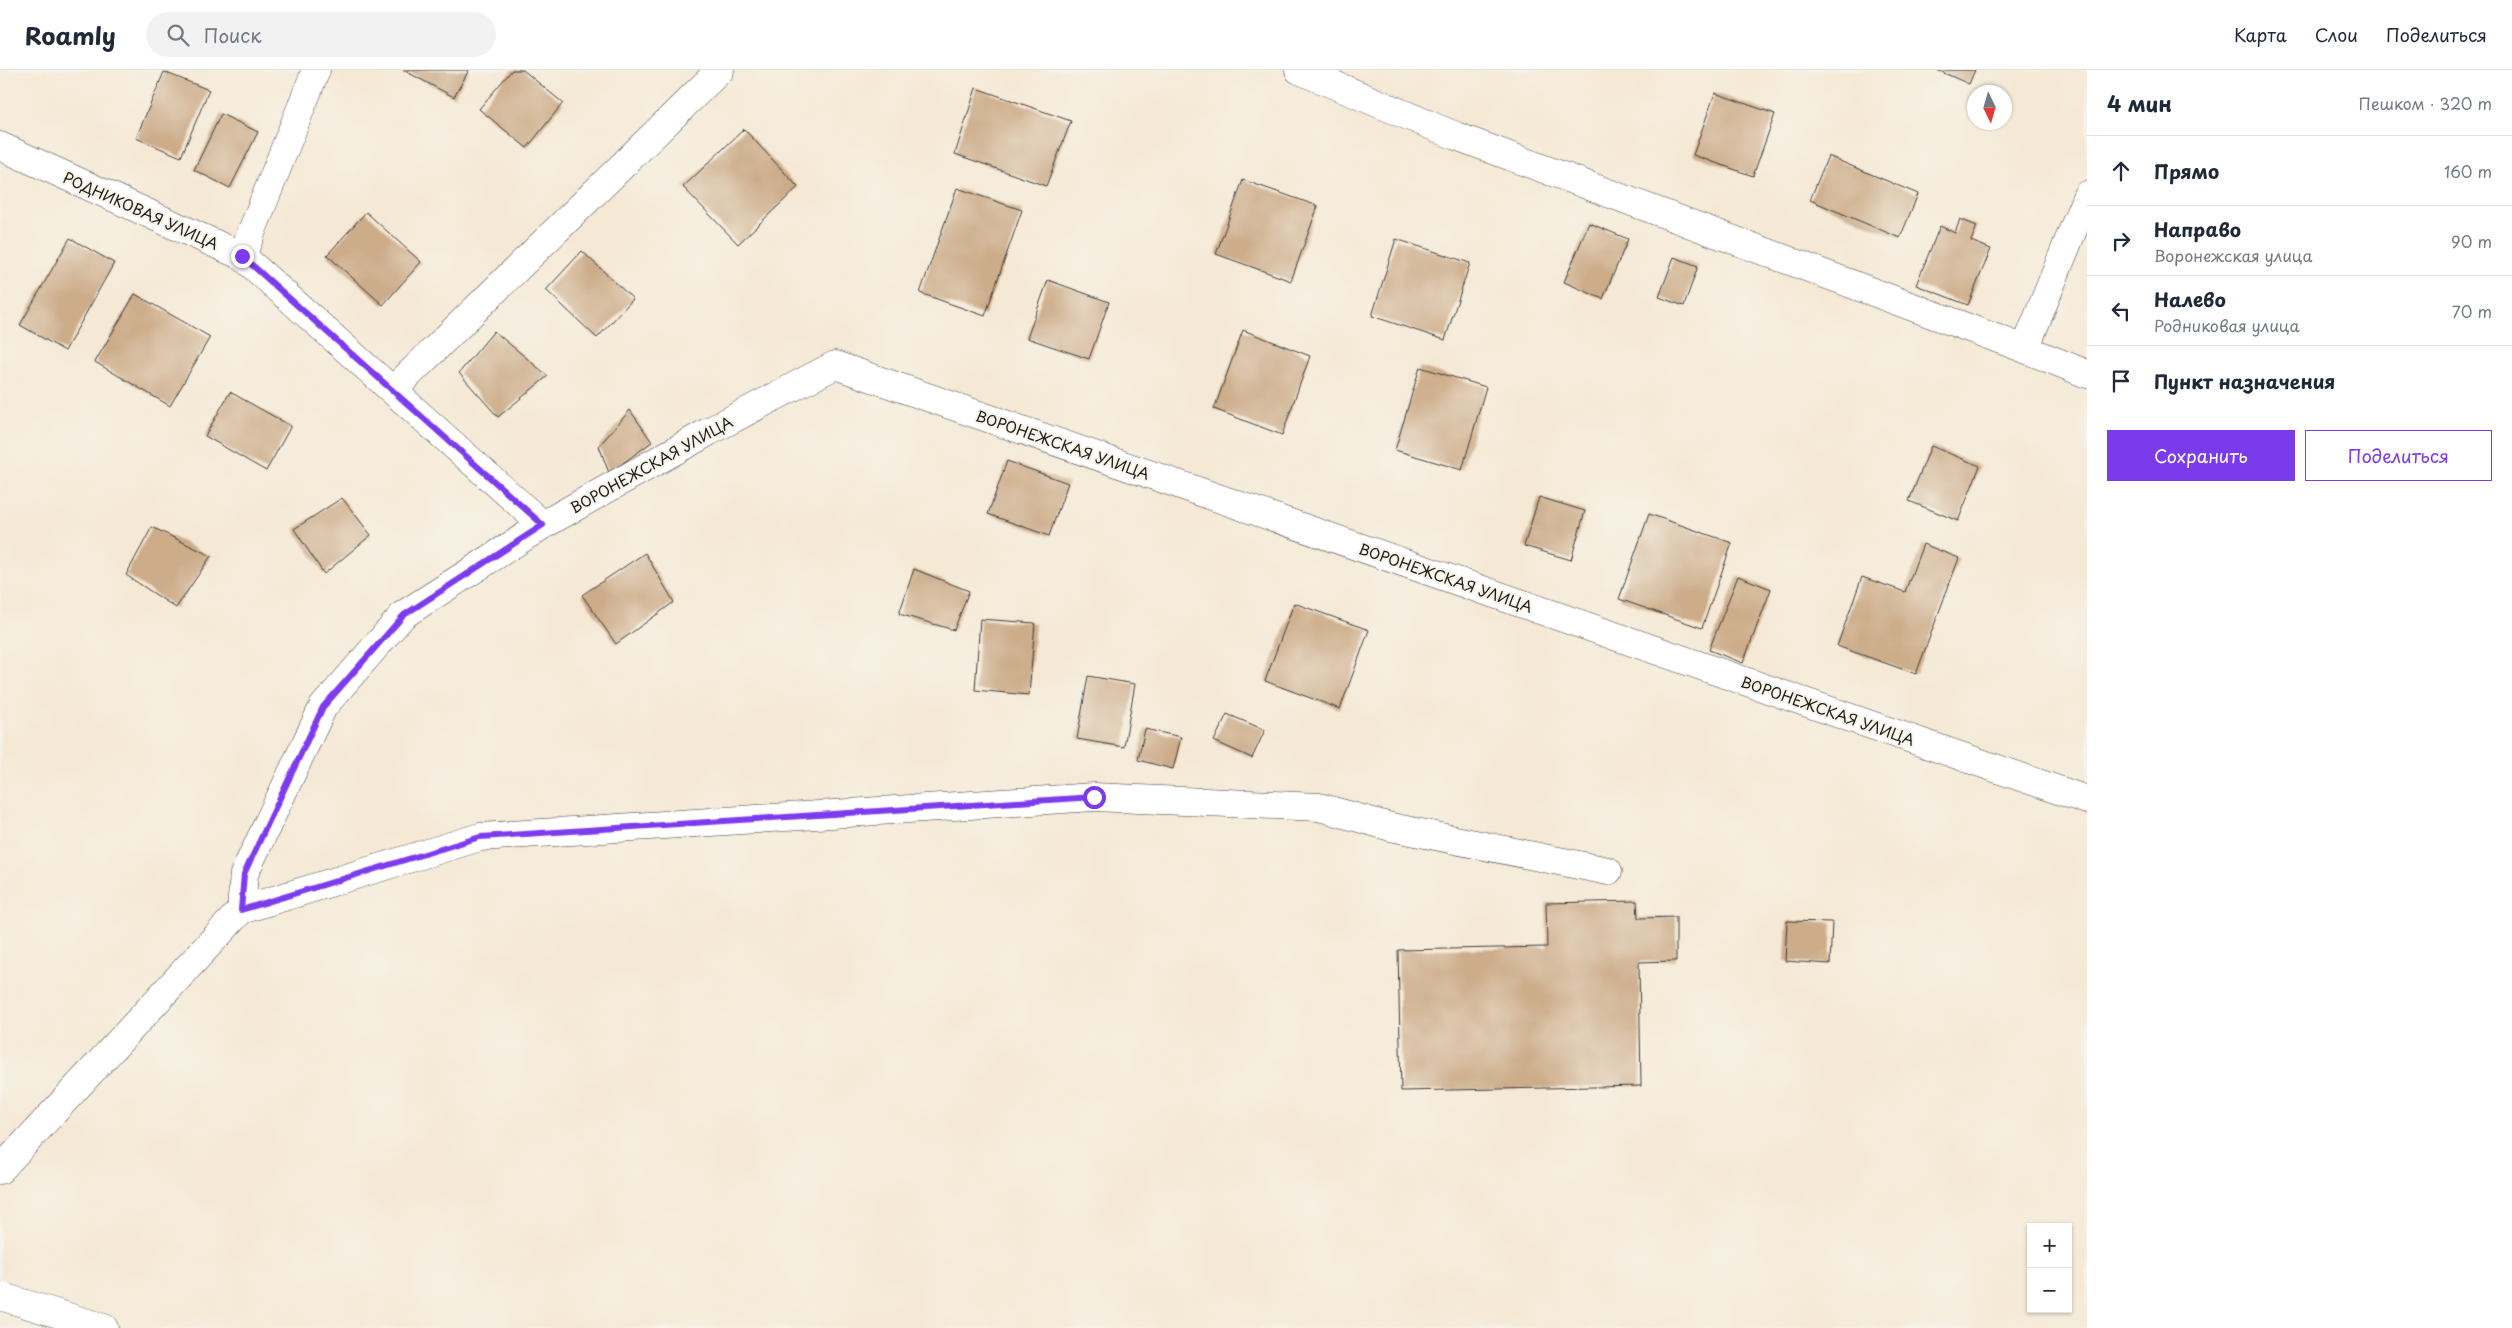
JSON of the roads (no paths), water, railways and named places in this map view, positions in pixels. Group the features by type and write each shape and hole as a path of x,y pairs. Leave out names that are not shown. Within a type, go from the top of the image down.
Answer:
{"street":[{"path":"242,256 316,70"},
{"path":"393,390 720,70"},
{"path":"1299,70 1456,136 2025,349 2087,374"},
{"name":"РОДНИКОВАЯ УЛИЦА","path":"0,146 242,256 543,525"},
{"path":"2025,349 2087,195"},
{"name":"ВОРОНЕЖСКАЯ УЛИЦА","path":"241,910 244,874 323,707 404,615 543,525 708,432 835,366 2087,800"},
{"path":"0,1170 241,910 480,837 1094,797 1319,808 1391,827 1608,871"},
{"path":"0,1296 104,1328"}]}
